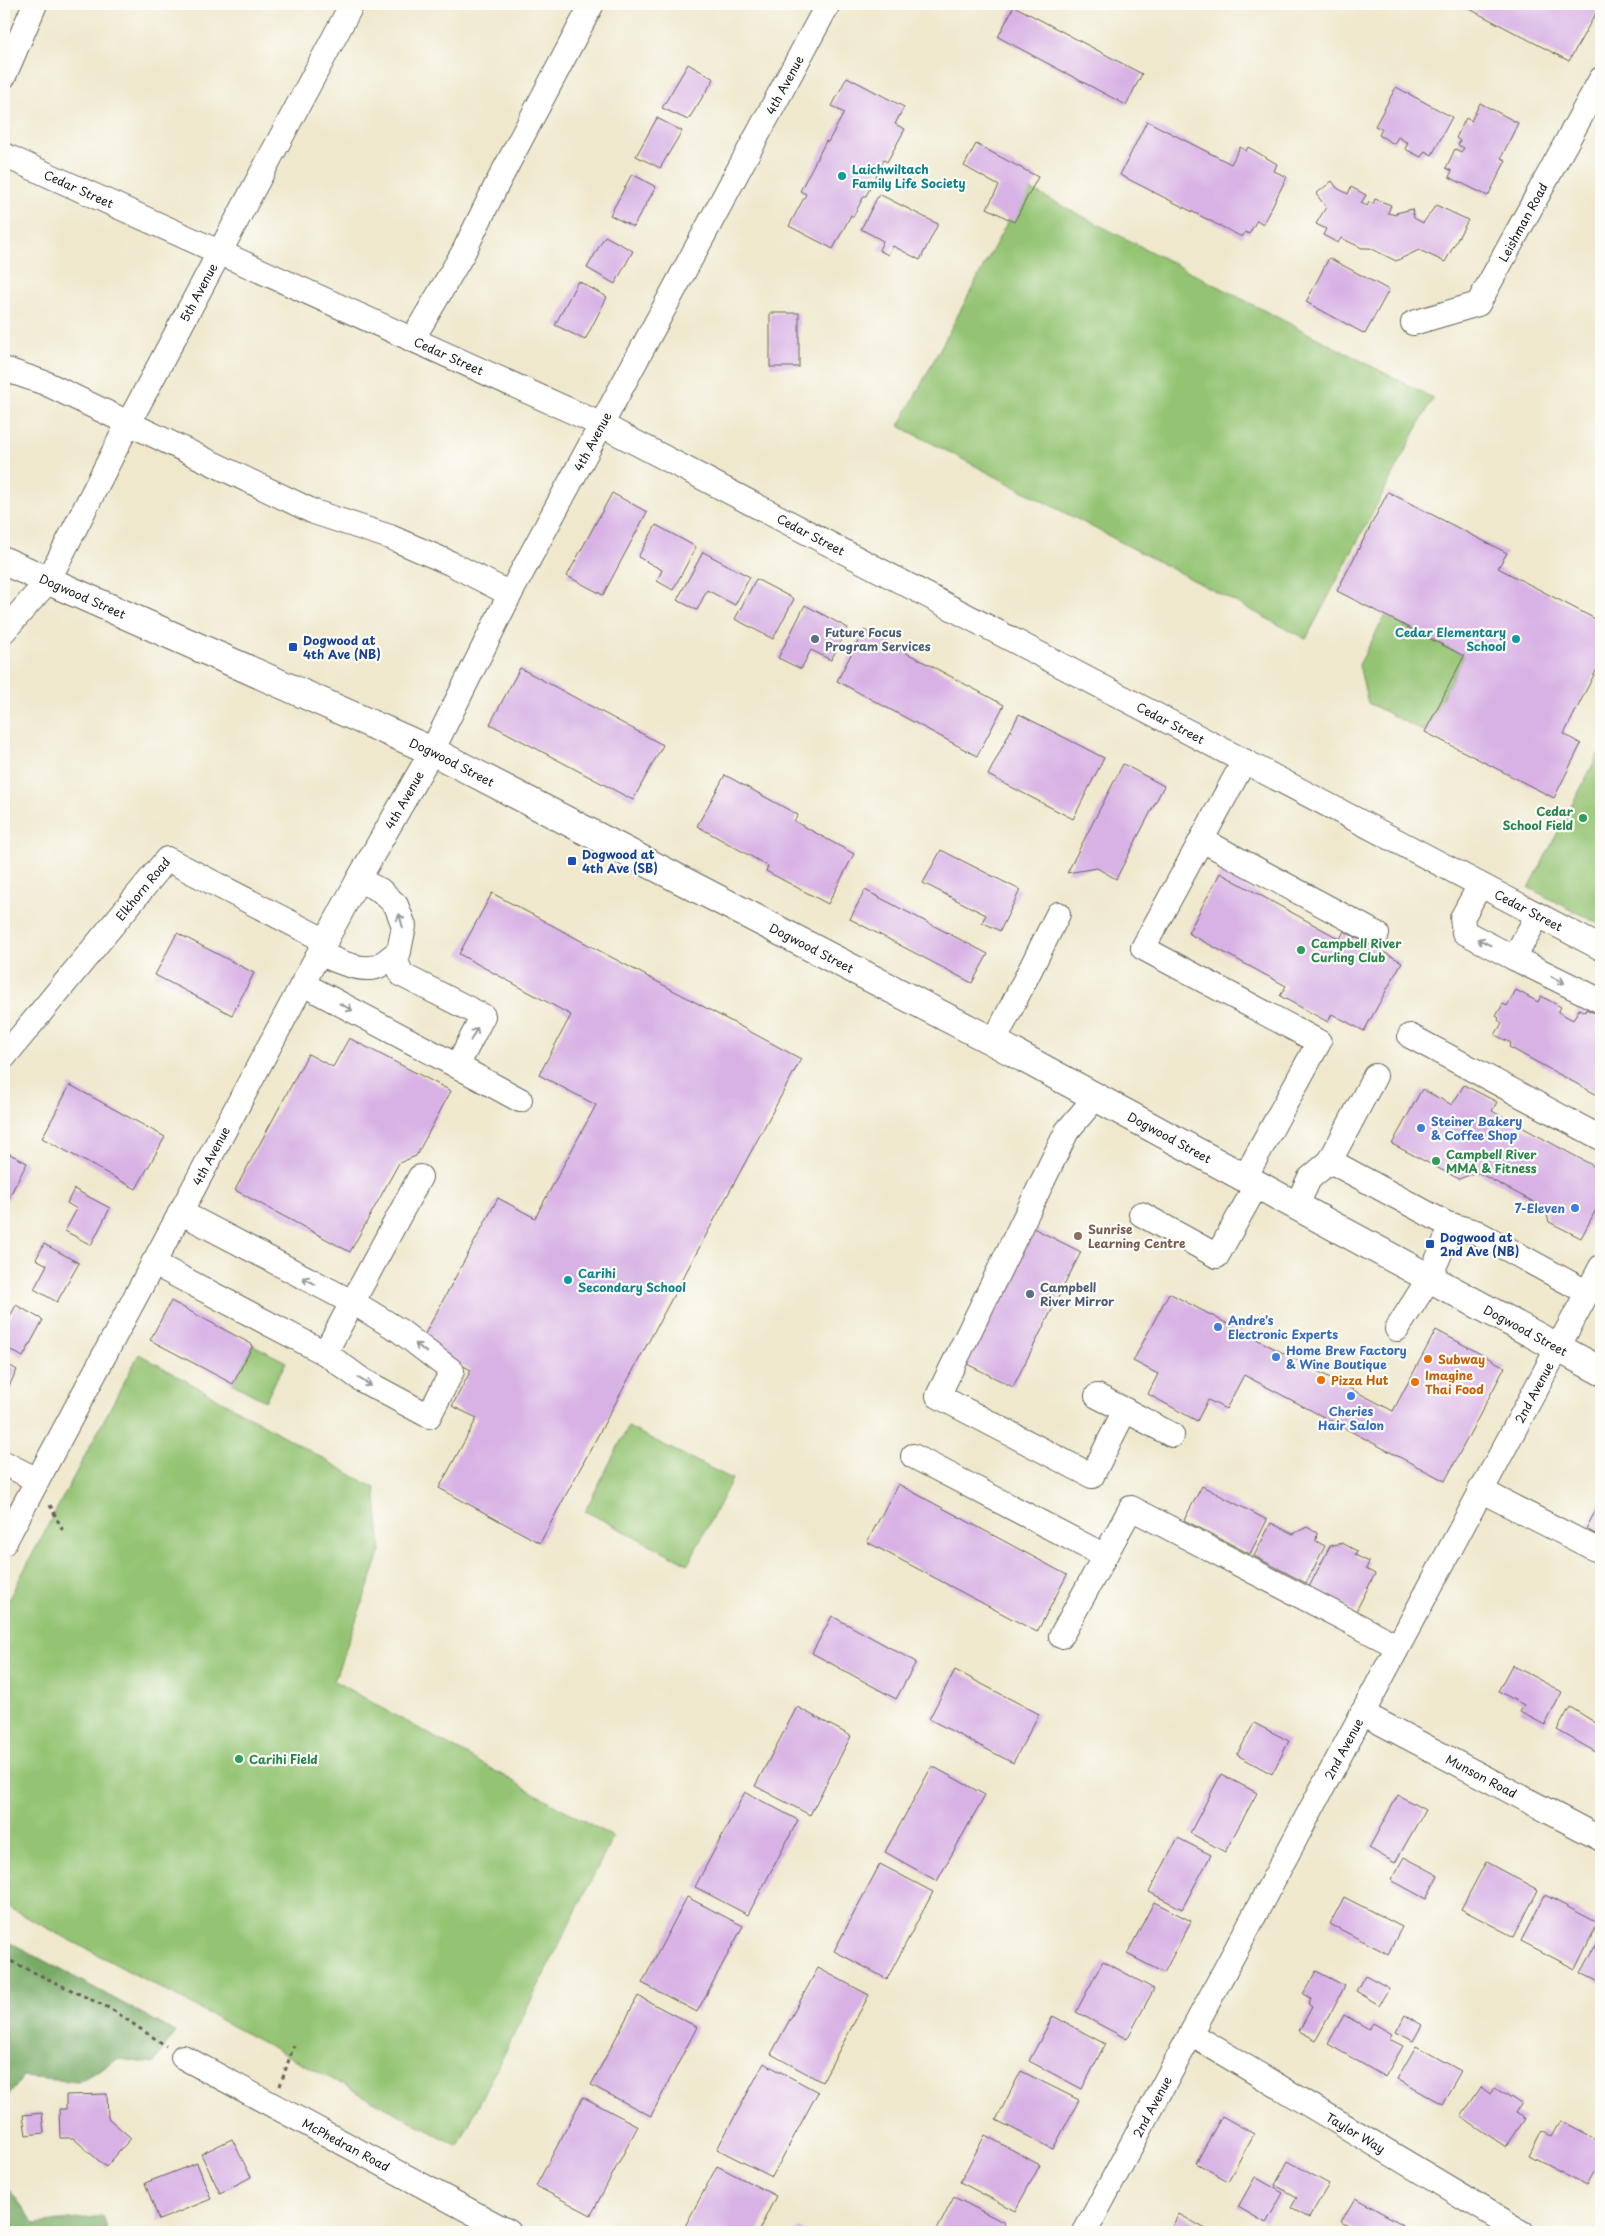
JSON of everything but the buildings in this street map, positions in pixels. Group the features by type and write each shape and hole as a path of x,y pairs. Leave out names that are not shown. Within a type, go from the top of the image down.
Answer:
{"main road":[{"name":"Dogwood Street","path":"4,561 432,751 994,1042 1601,1371"}],"street":[{"path":"4,76 35,4"},
{"name":"5th Avenue","path":"4,631 48,581 128,424 352,4"},
{"path":"412,340 463,253 497,184 592,4"},
{"name":"4th Avenue","path":"4,1543 358,880 432,751 510,594 828,4"},
{"name":"Leishman Road","path":"1413,323 1478,304 1601,79"},
{"name":"Cedar Street","path":"4,155 602,425 1601,948"},
{"path":"4,369 45,383 314,512 390,537 450,563 510,594"},
{"path":"1141,1214 1217,1256 1250,1181 1319,1042 1143,948 1244,761"},
{"path":"1202,840 1377,934"},
{"name":"Elkhorn Road","path":"4,1057 167,859 323,947"},
{"path":"358,880 380,890 396,905 404,926 396,961 402,974 483,1016 457,1066"},
{"path":"1480,885 1462,918 1464,932 1601,1001"},
{"path":"994,1042 1058,914"},
{"path":"1514,958 1538,915"},
{"path":"323,947 337,961 357,966 376,967 399,951"},
{"path":"303,984 520,1100"},
{"path":"1410,1036 1601,1138"},
{"path":"1297,1205 1309,1179 1330,1161 1376,1076"},
{"path":"1096,1097 1067,1131 938,1396 1092,1476 1125,1410"},
{"path":"1330,1161 1452,1225 1476,1232 1588,1293"},
{"path":"325,1353 420,1177"},
{"path":"153,1263 325,1353 362,1380 429,1416 452,1371 400,1332 352,1304 180,1212"},
{"path":"1397,1328 1430,1277 1452,1225"},
{"name":"2nd Avenue","path":"1085,2232 1480,1490 1559,1349 1601,1267"},
{"path":"1097,1396 1172,1435"},
{"path":"913,1456 1105,1556"},
{"path":"4,1463 37,1480"},
{"path":"1480,1490 1601,1552"},
{"path":"1061,1636 1131,1508 1397,1646"},
{"name":"Munson Road","path":"1362,1713 1601,1839"},
{"name":"Taylor Way","path":"1191,2034 1522,2232"},
{"name":"McPhedran Road","path":"183,2057 509,2232"}],"path":[{"path":"4,1958 111,2008 183,2057"},
{"path":"273,2105 294,2045"}],"green space":[{"path":"1026,187 1433,398 1306,639 899,426"},
{"path":"1385,616 1464,656 1425,732 1368,703 1359,665"},
{"name":"Cedar School Field","path":"1601,749 1601,925 1529,888"},
{"path":"253,1345 286,1362 265,1401 233,1384"},
{"name":"Carihi Field","path":"139,1354 375,1488 381,1551 334,1681 613,1837 458,2146 4,1905 4,1608"},
{"path":"628,1427 732,1479 688,1564 585,1511"},
{"path":"4,1939 176,2032 153,2064 118,2059 78,2082 23,2077 4,2102"},
{"path":"4,2182 35,2224 103,2216 108,2232 4,2232"}],"place":[{"name":"Laichwiltach Family Life Society","path":"842,176"},
{"name":"Future Focus Program Services","path":"815,639"},
{"name":"Cedar Elementary School","path":"1516,639"},
{"name":"Dogwood at 4th Ave (NB)","path":"293,647"},
{"name":"Cedar School Field","path":"1583,818"},
{"name":"Dogwood at 4th Ave (SB)","path":"572,861"},
{"name":"Campbell River Curling Club","path":"1301,950"},
{"name":"Steiner Bakery & Coffee Shop","path":"1421,1128"},
{"name":"Campbell River MMA & Fitness","path":"1436,1161"},
{"name":"7-Eleven","path":"1575,1208"},
{"name":"Sunrise Learning Centre","path":"1078,1236"},
{"name":"Dogwood at 2nd Ave (NB)","path":"1430,1244"},
{"name":"Carihi Secondary School","path":"568,1280"},
{"name":"Campbell River Mirror","path":"1030,1294"},
{"name":"Andre's Electronic Experts","path":"1218,1327"},
{"name":"Home Brew Factory & Wine Boutique","path":"1276,1357"},
{"name":"Subway","path":"1428,1359"},
{"name":"Pizza Hut","path":"1321,1380"},
{"name":"Imagine Thai Food","path":"1415,1382"},
{"name":"Cheries Hair Salon","path":"1351,1396"},
{"name":"Carihi Field","path":"239,1759"}]}
